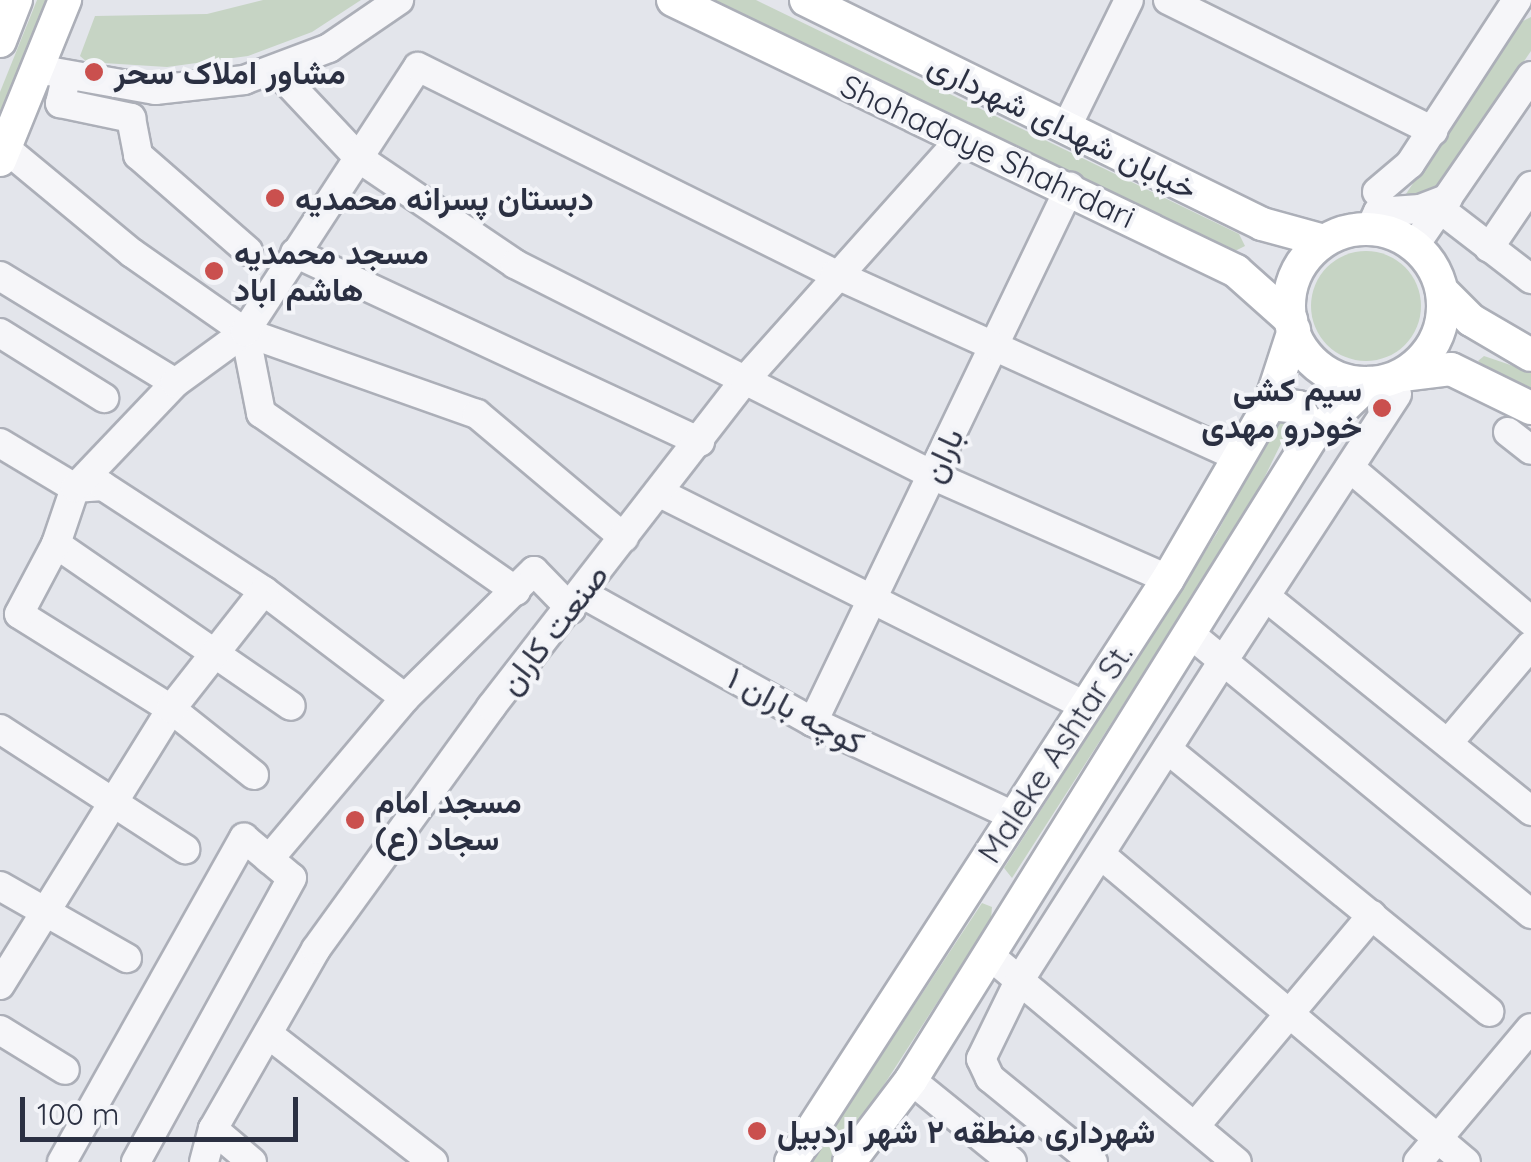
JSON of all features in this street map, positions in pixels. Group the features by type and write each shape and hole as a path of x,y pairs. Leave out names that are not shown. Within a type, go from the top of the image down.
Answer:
{"main road":[{"path":"0,41 16,0"},
{"path":"2,154 51,73 65,0"},
{"name":"Shohadaye Shahrdari","path":"672,0 1070,187 1236,271 1293,325"},
{"name":"خیابان شهدای شهرداری","path":"806,0 1262,224 1324,241"},
{"path":"1236,271 1266,251 1262,224"},
{"path":"1531,354 1487,331 1442,290 1414,245 1370,228 1324,241 1294,279 1293,325 1318,366 1387,385 1434,367 1470,377 1531,408"},
{"path":"1387,385 1434,343 1442,290"},
{"name":"Maleke Ashtar St.","path":"791,1162 1168,578 1270,404 1293,325"},
{"path":"1470,377 1463,348 1487,331"},
{"name":"Maleke Ashtar St.","path":"849,1162 911,1080 1313,434 1387,385"},
{"path":"1270,404 1298,407 1313,434"},
{"path":"972,881 1017,910"}],"street":[{"path":"248,250 138,154 131,118 60,103 51,73 155,90 276,70 329,48 399,0"},
{"path":"1067,126 1129,0"},
{"path":"1168,0 1433,131"},
{"path":"1377,192 1410,164 1519,0 1531,4"},
{"path":"254,776 171,708 19,614 56,544 75,488 175,383 244,332 418,67 835,274 1239,457"},
{"path":"276,70 360,159 514,264 932,475 1168,578"},
{"path":"1414,245 1531,76"},
{"name":"صنعت کاران","path":"204,1162 213,1129 316,949 491,707 662,494 745,380 835,274 961,138"},
{"path":"2,154 244,332 477,414 624,538"},
{"path":"1490,248 1531,186"},
{"name":"باران","path":"812,722 1070,187"},
{"path":"1370,228 1378,212 1444,203"},
{"path":"1444,203 1490,248 1531,279"},
{"path":"295,253 700,442"},
{"path":"0,276 175,383"},
{"path":"244,332 261,413 516,591 405,698 268,858"},
{"path":"0,334 104,398"},
{"path":"1093,1162 990,1078 980,1059 1019,981 1350,468 1387,385"},
{"path":"1508,432 1531,450"},
{"path":"0,443 75,488 102,486 264,591 405,698"},
{"path":"1350,468 1531,620"},
{"path":"662,494 1086,706"},
{"path":"56,544 291,706"},
{"name":"کوچه باران ۱","path":"516,591 534,571 577,602 812,722 1014,816"},
{"path":"0,984 112,797 171,708 264,591"},
{"path":"1266,597 1531,811"},
{"path":"1190,633 1227,655 1531,914"},
{"path":"1448,743 1531,645"},
{"path":"0,729 112,797 185,849"},
{"path":"1167,749 1489,1012"},
{"path":"62,1162 244,838 292,878 136,1162"},
{"path":"1102,855 1466,1162"},
{"path":"0,886 42,914 127,958"},
{"path":"1196,1125 1372,915"},
{"path":"988,955 1238,1162"},
{"path":"1418,1162 1531,1028"},
{"path":"0,1030 65,1070"},
{"path":"268,1034 433,1162"},
{"path":"911,1080 1012,1162"},
{"path":"213,1129 252,1162"}],"green space":[{"path":"37,0 47,0 0,119 0,92"},
{"path":"263,0 361,0 312,32 248,56 167,67 87,62 80,56 95,16 207,14"},
{"path":"706,0 756,0 1239,234 1245,246 1231,253"},
{"path":"1531,17 1531,51 1444,179 1421,203 1404,197 1519,23"},
{"path":"1366,251 1387,255 1405,267 1417,285 1421,306 1417,327 1405,345 1387,357 1366,361 1345,357 1327,345 1315,327 1311,306 1315,285 1327,267 1345,255"},
{"path":"1484,356 1531,372 1531,390 1489,370 1478,361"},
{"path":"1281,414 1294,417 1250,507 1012,878 1004,868 1217,533"},
{"path":"982,903 992,907 991,919 851,1136 832,1162 811,1162"}],"place":[{"name":"مشاور املاک سحر","path":"94,72"},
{"name":"دبستان پسرانه محمدیه","path":"275,198"},
{"name":"مسجد محمدیه هاشم اباد","path":"214,271"},
{"name":"سیم کشی خودرو مهدی","path":"1382,408"},
{"name":"مسجد امام سجاد (ع)","path":"355,820"},
{"name":"شهرداری منطقه ۲ شهر اردبیل","path":"757,1131"}]}
